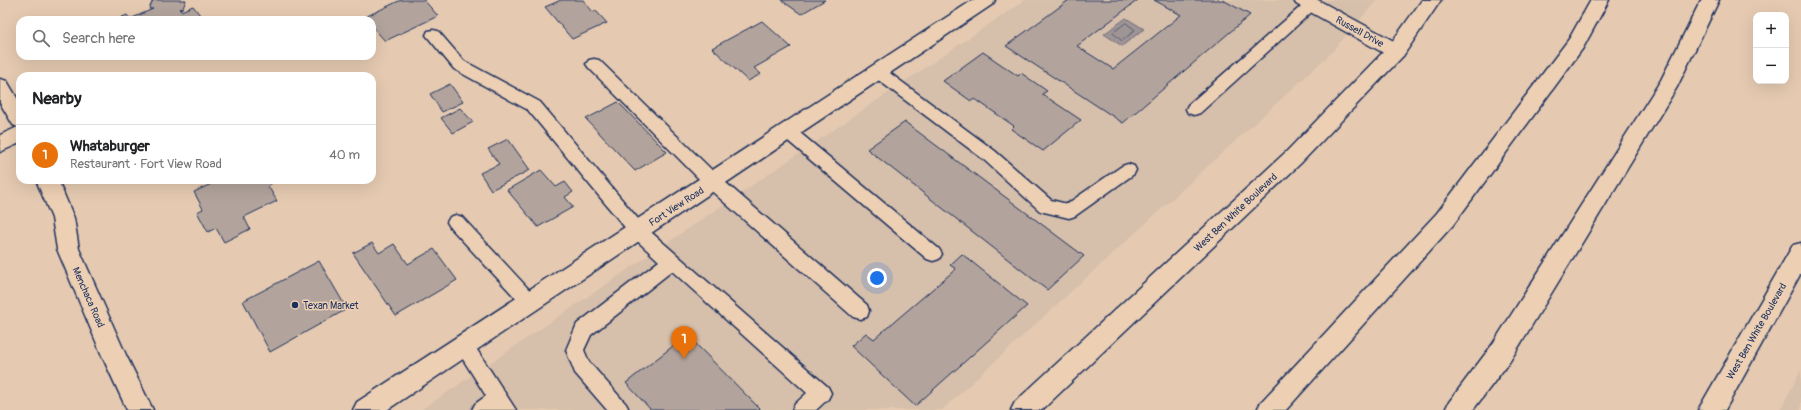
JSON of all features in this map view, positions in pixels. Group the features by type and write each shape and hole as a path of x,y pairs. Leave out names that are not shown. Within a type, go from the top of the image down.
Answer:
{"main road":[{"name":"Fort View Road","path":"366,410 462,345 638,231 986,0"},
{"name":"West Ben White Boulevard","path":"1024,410 1294,157 1396,51 1432,0"},
{"path":"1270,410 1445,219 1576,43 1600,0"},
{"path":"1458,410 1501,353 1670,82 1710,0"},
{"name":"Russell Drive","path":"1307,2 1396,51"},
{"path":"0,86 16,113"},
{"path":"0,144 16,136"},
{"name":"Menchaca Road","path":"49,184 62,218 68,249 115,358 140,410"},
{"name":"West Ben White Boulevard","path":"1711,410 1798,264"},
{"path":"1473,410 1501,353"}],"lane":[{"path":"1194,109 1307,2"},
{"path":"433,35 459,65 534,106 638,231 821,393 802,410"},
{"path":"594,64 712,182 860,311"},
{"path":"878,72 989,155 1046,206 1069,211 1128,170"},
{"path":"787,131 933,254"},
{"path":"456,222 529,301"},
{"path":"619,410 582,367 575,350 584,330 672,261"},
{"path":"462,345 495,406"}],"shaded area":[{"path":"1025,0 1377,0 1328,56 942,410 421,410"},
{"path":"1801,370 1801,410 1780,410"}],"water":[{"path":"1126,18 1144,29 1122,46 1104,34"}],"building":[{"path":"153,0 186,0 183,8 179,9 181,11 193,6 200,15 137,16 153,9 149,9"},
{"path":"401,0 424,0 438,16 385,41 376,31 376,16 367,16"},
{"path":"561,0 583,0 593,12 596,11 607,23 572,39 545,7"},
{"path":"781,0 825,0 801,14"},
{"path":"1069,0 1138,0 1077,46 1113,69 1181,15 1154,0 1223,0 1250,15 1123,123 1006,46"},
{"path":"762,21 791,47 754,68 761,74 748,81 712,48"},
{"path":"983,52 1018,76 1021,73 1047,91 1042,94 1081,120 1043,151 1011,129 1014,126 975,99 971,101 943,81"},
{"path":"450,84 463,102 442,112 430,94"},
{"path":"618,102 667,152 635,171 586,119"},
{"path":"460,108 473,122 453,133 441,118"},
{"path":"905,122 1084,256 1047,290 867,149"},
{"path":"508,139 530,170 491,190 480,173 499,164 488,149"},
{"path":"541,170 556,187 565,182 573,192 565,197 573,207 538,227 507,190"},
{"path":"211,184 271,184 268,186 277,201 244,217 250,229 224,242 216,228 208,232 197,212 203,209 194,192"},
{"path":"372,243 379,253 394,244 408,264 434,249 457,280 396,316 353,253"},
{"path":"962,254 1027,306 915,406 851,346 866,333 874,339 956,269 950,265"},
{"name":"Texan Market","path":"319,261 347,309 270,352 243,301"},
{"path":"687,335 761,410 651,410 626,383"}],"place":[{"name":"Texan Market","path":"295,305"},
{"name":"Whataburger","path":"684,359"}]}
